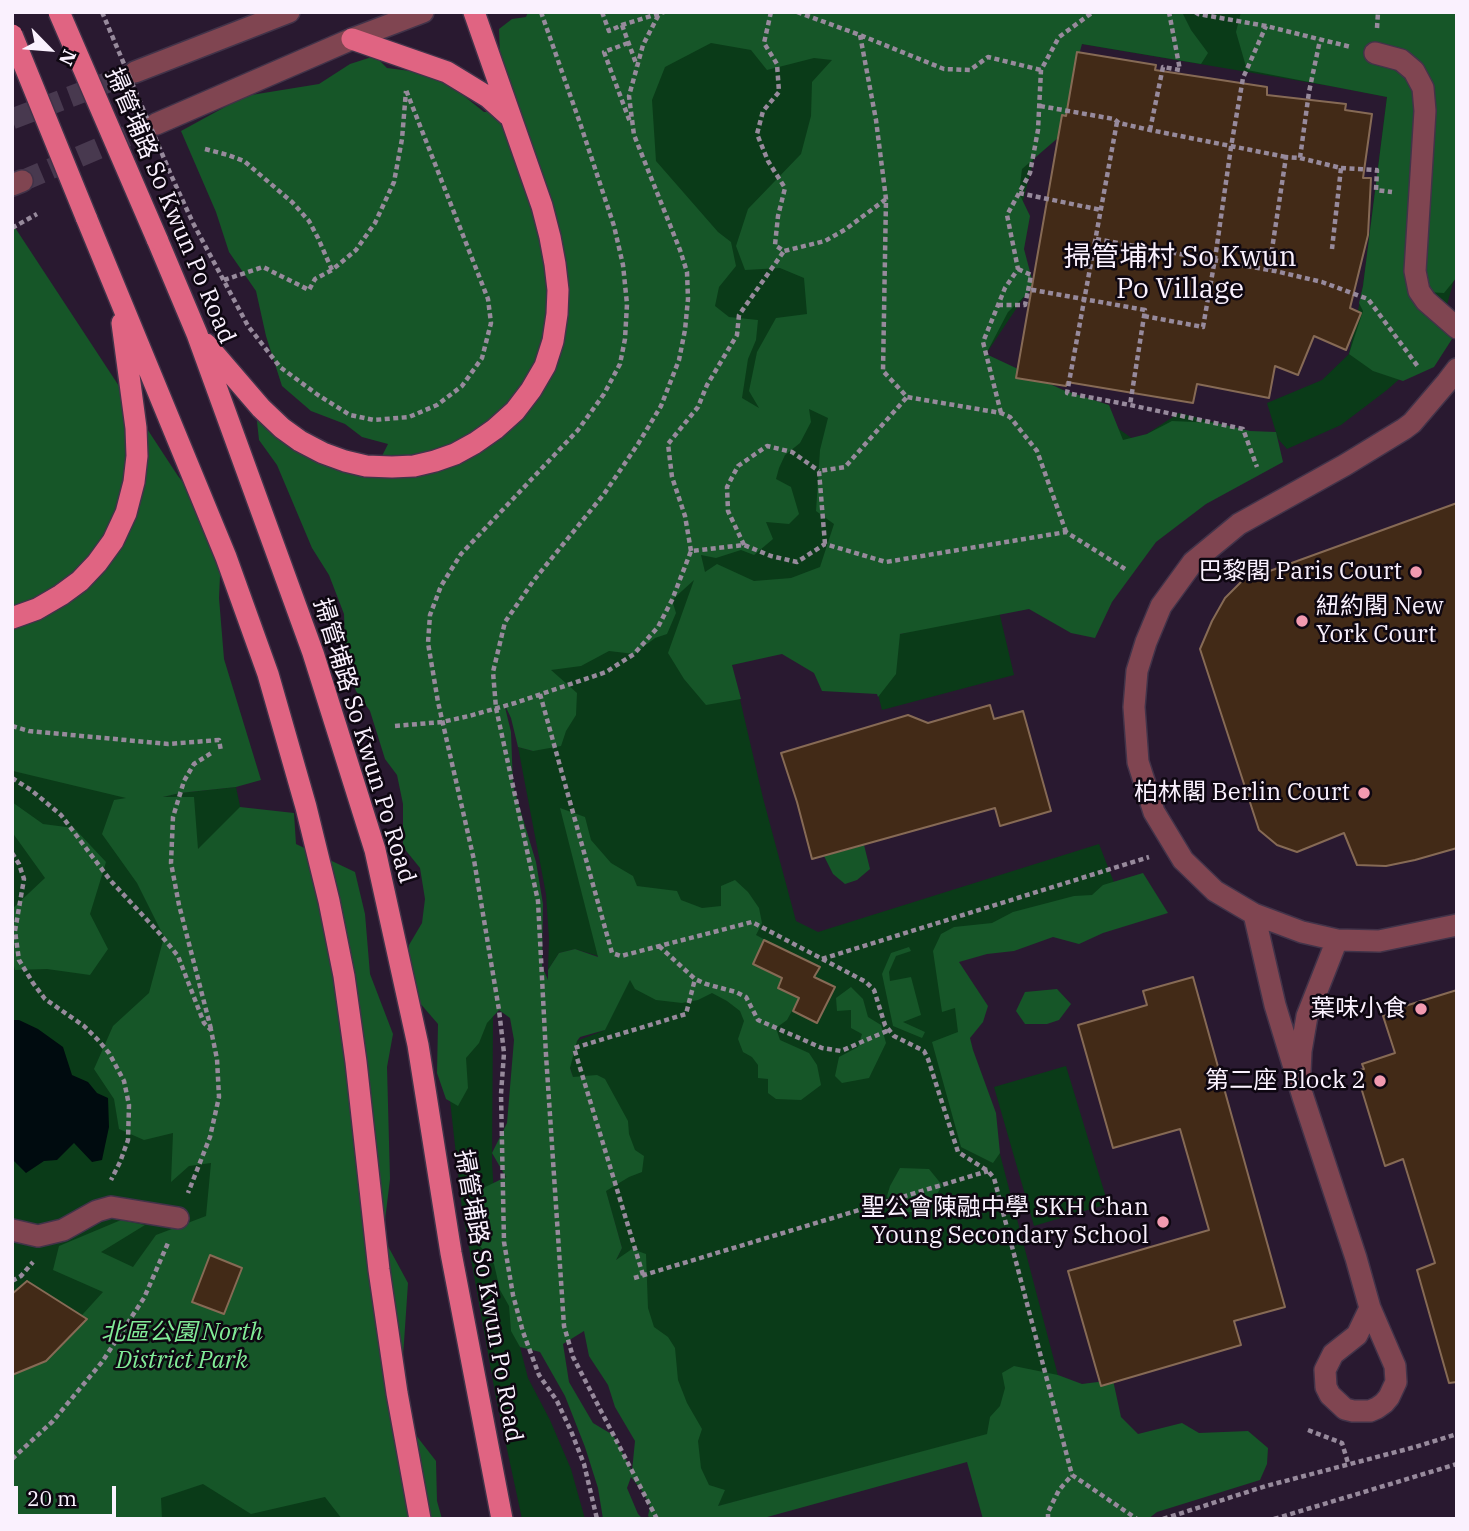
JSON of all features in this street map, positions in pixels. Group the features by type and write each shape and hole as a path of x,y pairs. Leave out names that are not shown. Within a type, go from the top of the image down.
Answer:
{"main road":[{"name":"掃管埔路 So Kwun Po Road","path":"59,12 197,334 313,653 375,850 418,1045 451,1253 502,1519"},
{"path":"197,334 261,408 282,428 300,441 345,461 366,466 393,467 435,461 454,454 485,436 515,411 545,366 557,314 558,290 542,206 474,12"},
{"path":"12,35 226,557 268,674 310,821 344,976 379,1270 397,1393 420,1519"},
{"path":"352,39 447,72 488,97 510,116"},
{"path":"12,618 37,609 80,581 113,541 125,513 134,482 137,456 136,428 118,293"}],"street":[{"path":"135,72 289,12"},
{"path":"156,124 352,39 423,12"},
{"path":"1375,53 1401,60 1414,71 1423,88 1425,111 1415,271 1419,291 1426,301 1457,328"},
{"path":"1457,369 1412,424 1239,524 1193,562 1161,606 1146,642 1137,671 1134,707 1138,762 1154,812 1183,860 1215,891 1254,914 1302,932 1337,940 1379,941 1457,925"},
{"path":"1254,914 1275,1005 1303,1097 1370,1308 1395,1366 1396,1382 1389,1397 1377,1408 1362,1412 1353,1411 1345,1409 1330,1395 1326,1387 1325,1370 1333,1354 1357,1335 1370,1308"},
{"path":"1303,1097 1301,1051 1307,1016 1337,940"},
{"path":"12,1230 38,1236 63,1230 97,1211 111,1207 178,1218"}],"path":[{"path":"102,12 193,223 248,326 280,367 350,415 374,420 409,417 437,405 462,386 482,358 491,323 488,299 406,90 402,139 394,183 375,223 356,250 315,279 309,290 263,267 224,281"},
{"path":"541,12 614,226 623,265 627,304 625,339 620,364 604,394 578,430 461,554 441,586 430,615 428,643 442,722 474,860 499,1010 504,1053 501,1094 504,1242 513,1294 523,1332 539,1374 556,1401 584,1464 597,1519"},
{"path":"602,12 609,31 661,13"},
{"path":"771,12 764,43 777,64 779,92 763,111 757,134 768,161 785,188 775,245 784,251"},
{"path":"797,12 944,69 970,70 988,57 1041,70"},
{"path":"1001,413 983,342 1004,288 1018,269 1007,215 1030,173 1038,130 1041,70 1059,37 1093,12"},
{"path":"1150,130 1163,67 1180,69 1169,12"},
{"path":"1195,12 1266,26 1375,53"},
{"path":"634,135 629,96 643,45 661,13"},
{"path":"622,25 637,67"},
{"path":"1144,316 1203,327 1244,78 1266,26"},
{"path":"860,35 876,120 886,199 883,371 906,397 1001,413 1010,417 1037,451 1066,532 1125,569"},
{"path":"1300,158 1309,92 1320,40"},
{"path":"628,43 604,52 687,272 688,299 679,360 661,406 638,444 604,494 534,580 505,622 493,672 496,708 538,901 564,1326 573,1357 657,1519"},
{"path":"1040,106 1114,119 1150,130 1341,168 1377,170 1376,190 1420,195"},
{"path":"1117,122 1067,393 1243,429 1257,467"},
{"path":"205,149 244,161 292,202 309,221 331,270"},
{"path":"1269,269 1286,157"},
{"path":"1332,249 1341,168"},
{"path":"1019,193 1101,210"},
{"path":"395,726 442,722 496,708 606,672 634,654 658,627 691,551 685,516 672,477 668,444 698,407 707,385 737,335 739,315 784,251 825,241 886,199"},
{"path":"12,228 37,214"},
{"path":"1096,239 1269,269 1322,282 1368,299 1419,368"},
{"path":"998,306 1025,305 1031,275 1018,269"},
{"path":"1028,290 1145,310 1130,405"},
{"path":"744,545 728,512 727,487 738,466 767,446 792,452 819,471 845,467 906,397"},
{"path":"819,471 825,544"},
{"path":"691,551 744,545 771,556 797,562 825,544 886,562 1066,532"},
{"path":"540,694 612,953 621,956 752,922 866,982 874,990 885,1025 894,1036 924,1051 958,1152 988,1171 994,1178 1072,1475 1137,1519"},
{"path":"12,726 29,731 167,744 219,740 220,751"},
{"path":"12,1459 53,1420 102,1362 144,1298 210,1137 219,1097 217,1059 171,863 173,817 184,781 194,764 213,752"},
{"path":"12,778 61,815 110,880 160,933 178,956 204,1023 211,1030"},
{"path":"12,853 24,879 15,931 19,960 45,999 84,1026 98,1040 124,1080 129,1105 128,1140 108,1186"},
{"path":"822,959 1149,857"},
{"path":"659,946 695,979 746,997 758,1020 822,1048 841,1051 889,1030"},
{"path":"643,1275 574,1048 687,1014 695,979"},
{"path":"634,1278 988,1171"},
{"path":"12,1280 21,1276 63,1230"},
{"path":"1308,1430 1342,1443 1348,1463"},
{"path":"1163,1519 1266,1486 1457,1434"},
{"path":"1274,1519 1457,1464"},
{"path":"1048,1519 1048,1512 1059,1490 1072,1475"}],"green space":[{"path":"528,12 1182,12 1208,53 1201,64 1082,44 1077,62 1083,82 1059,137 1022,169 1019,193 1030,216 1024,249 1034,287 1008,312 986,354 1063,390 1109,405 1123,440 1147,434 1172,421 1217,423 1250,431 1276,432 1283,462 1206,504 1156,542 1112,602 1095,638 1071,633 1029,609 900,634 896,674 878,697 877,694 822,691 814,673 782,654 732,665 741,699 706,705 684,679 668,653 694,580 672,600 676,613 667,634 655,638 634,654 609,651 581,666 551,670 577,693 576,715 561,746 533,751 518,747 511,718 504,703 511,732 513,786 536,862 543,904 542,966 548,980 548,970 559,953 575,949 598,957 560,808 585,817 591,840 611,863 633,876 637,886 677,891 681,900 702,908 721,906 721,886 735,880 748,892 759,908 762,923 756,935 769,942 753,964 774,974 789,964 778,988 799,998 787,1020 776,1028 780,1040 809,1053 817,1065 821,1085 801,1100 776,1099 768,1093 768,1079 758,1078 758,1065 752,1057 743,1052 738,1039 744,1021 740,1011 712,993 698,1000 682,1003 656,1000 635,989 630,980 605,1030 580,1037 577,1041 570,1068 573,1077 597,1075 605,1079 628,1121 635,1150 644,1156 642,1172 606,1191 622,1248 616,1260 632,1249 646,1254 648,1308 654,1327 668,1337 675,1348 678,1380 702,1429 698,1441 701,1468 709,1485 725,1490 718,1506 987,1434 990,1417 1000,1406 1005,1388 1002,1373 1014,1366 1058,1375 1082,1384 1113,1380 1121,1417 1138,1434 1182,1423 1199,1433 1248,1431 1268,1448 1267,1464 1260,1480 1157,1512 1148,1519 983,1519 967,1462 760,1519 651,1519 648,1516 650,1506 631,1477 627,1488 638,1514 643,1519 603,1519 598,1488 565,1396 540,1352 520,1347 511,1331 509,1306 500,1290 494,1264 473,1237 483,1188 506,1177 492,1153 507,1123 514,1040 510,1018 499,1010 487,1023 479,1043 466,1058 468,1088 458,1106 446,1099 437,1073 438,1024 419,1002 409,977 409,945 422,923 425,899 420,868 403,847 403,804 397,775 385,759 370,711 356,691 349,672 344,614 329,575 312,548 277,465 259,440 255,403 267,398 300,433 349,456 382,456 388,444 362,437 345,424 311,411 282,386 266,336 256,291 229,252 216,212 181,131 245,96 319,84 350,64 375,56 387,68 426,73 454,88 484,112 498,112 499,29 512,19 526,17","holes":["711,43 751,50 767,70 814,58 832,60 812,82 811,116 801,154 748,209 736,246 745,270 780,268 804,278 807,314 776,318 757,352 749,391 759,408 742,398 758,320 729,317 715,306 719,287 736,266 731,242 718,232 656,161 652,100 665,67","809,409 828,418 820,450 816,511 834,524 820,567 791,578 754,581 717,564 705,572 701,555 716,558 741,550 754,555 773,539 766,522 789,524 799,514 791,487 776,479 785,455 800,443 811,422","584,1331 589,1356 608,1385 615,1407 635,1441 632,1471 613,1435 593,1423 569,1382 563,1344"]},
{"path":"639,12 1457,14 1457,269 1441,326 1420,361 1341,425 1287,449 1278,439 1267,403 1322,380 1349,354 1363,286 1387,97 1076,43 1039,138 1016,229 1028,291 982,360 1063,390 1136,441 1179,413 1217,423 1253,454 1019,596 732,665 763,798 796,921 818,932 1099,844 1115,885 1136,902 947,952 1082,1467 1012,1428 693,1513 615,1262 622,1248 564,1046 605,1030 598,956 575,949 559,953 548,970 546,894 518,747 533,751 506,708 502,674 507,648 636,462 659,424 683,373 692,338 657,166 639,93 652,39 628,23"},
{"path":"1241,12 1457,12 1457,277 1444,293 1427,292 1452,339 1434,367 1403,381 1373,371 1349,354 1363,311 1359,303 1387,97 1247,70 1236,32"},
{"path":"12,223 178,476 222,532 219,598 224,659 261,780 236,787 163,797 194,797 198,849 240,807 294,813 296,844 355,872 365,914 370,974 393,1034 387,1067 390,1179 383,1237 408,1283 403,1357 387,1398 436,1461 437,1501 442,1519 342,1519 325,1497 251,1514 203,1484 161,1498 162,1519 12,1519 12,1366 43,1358 103,1292 53,1270 59,1246 121,1220 145,1225 101,1252 133,1267 156,1235 206,1216 211,1163 189,1166 171,1182 173,1133 144,1140 119,1129 114,1099 94,1069 113,1026 149,993 164,937 137,883 102,834 114,800 126,798 12,772"},
{"path":"998,607 1014,675 882,710 865,644"},
{"name":"北區公園 North District Park","path":"13,771 158,798 236,787 393,1519 12,1519"},
{"path":"12,802 43,824 74,828 106,862 90,914 108,949 90,975 47,969 15,970 12,958 12,909 45,878 12,832"},
{"path":"864,845 870,869 857,880 845,884 833,874 824,856"},
{"path":"1143,873 1168,913 1103,933 1079,944 1053,937 1014,951 987,954 959,962 988,1006 983,1022 970,1038 996,1113 1000,1153 993,1163 961,1147 932,1042 958,1032 955,1008 942,1012 933,951 941,934 954,927 992,923 1013,912 1074,896 1092,895 1103,885"},
{"path":"909,947 911,951 896,956 889,972 890,981 911,977 921,1015 903,1022 925,1032 922,1038 893,1026 882,974 891,953"},
{"path":"851,987 863,999 868,1017 881,1025 886,1043 869,1078 842,1083 835,1076 839,1057 858,1047 862,1034 851,1028 851,1010 837,1011 836,998"},
{"path":"1057,989 1071,1004 1059,1020 1047,1024 1025,1024 1016,1011 1025,992"},
{"path":"493,1017 492,1162 496,1226 506,1293 528,1378 571,1469 585,1519 522,1519 496,1398 462,1209 441,1019"},
{"path":"1066,1066 1108,1204 1034,1226 994,1087"},
{"path":"900,1168 929,1169 942,1185 936,1196 914,1212 894,1212 887,1196"}],"shaded area":[{"path":"12,1020 19,1020 38,1029 63,1047 72,1075 88,1082 97,1093 108,1098 109,1127 102,1160 92,1162 74,1143 57,1160 44,1161 26,1173 12,1159"}],"building":[{"path":"1077,52 1156,65 1155,70 1267,87 1267,95 1346,104 1345,110 1372,114 1363,178 1371,178 1368,235 1350,308 1361,313 1346,350 1314,336 1298,375 1275,366 1269,398 1197,384 1193,403 1067,382 1066,386 1016,378 1062,115 1066,116"},
{"path":"1457,503 1457,848 1386,866 1357,865 1344,833 1297,852 1277,845 1259,830 1200,649 1212,621 1225,598 1242,581"},
{"path":"990,705 994,719 1023,711 1051,811 1000,826 995,808 812,859 781,753 908,715 928,723"},
{"path":"764,940 820,967 814,977 835,987 817,1023 793,1011 799,998 778,988 782,978 753,964"},
{"path":"1193,977 1285,1307 1234,1321 1241,1345 1101,1386 1068,1271 1209,1230 1180,1129 1113,1148 1078,1025 1147,1005 1143,991"},
{"path":"1457,990 1457,1382 1449,1383 1417,1270 1435,1263 1403,1159 1385,1166 1356,1071 1364,1069 1362,1064 1395,1053 1383,1016 1394,1014 1392,1010"},
{"path":"210,1255 242,1268 224,1314 192,1302"},
{"path":"27,1281 87,1319 46,1361 12,1375 12,1294"}],"tunnel":[{"path":"12,119 135,72"},
{"path":"22,181 156,124"}],"place":[{"name":"巴黎閣 Paris Court","path":"1416,572"},
{"name":"紐約閣 New York Court","path":"1302,621"},
{"name":"柏林閣 Berlin Court","path":"1364,793"},
{"name":"葉味小食","path":"1421,1009"},
{"name":"第二座 Block 2","path":"1380,1081"},
{"name":"聖公會陳融中學 SKH Chan Young Secondary School","path":"1163,1222"}],"district":[{"name":"掃管埔村 So Kwun Po Village","path":"1180,274"}]}
